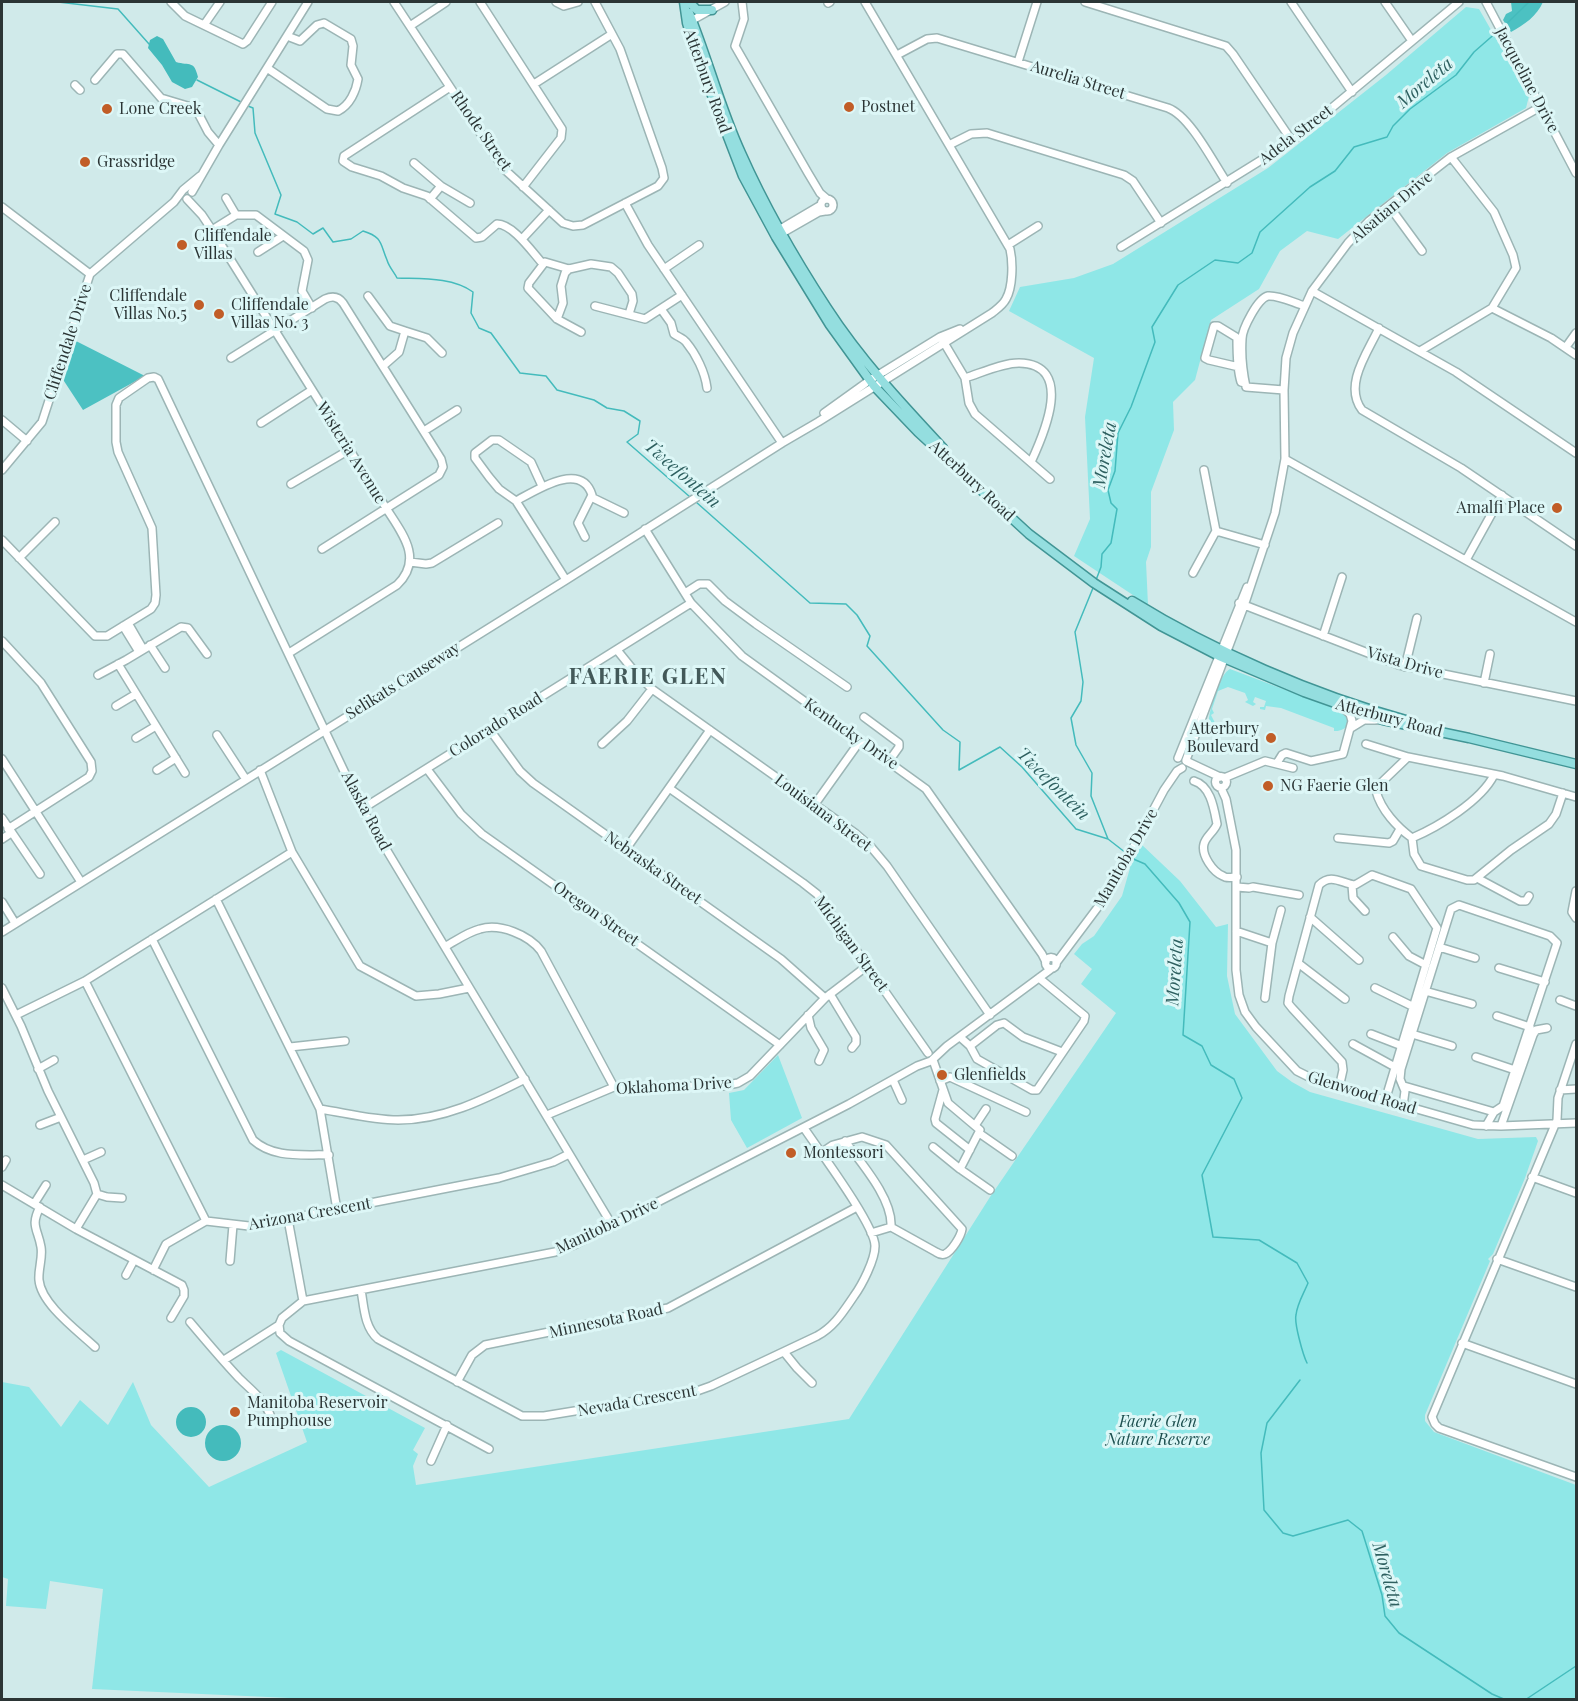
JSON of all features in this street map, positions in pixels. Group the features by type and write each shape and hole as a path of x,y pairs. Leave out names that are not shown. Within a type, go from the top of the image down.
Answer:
{"main road":[{"name":"Atterbury Road","path":"684,2 689,22 742,155 778,233 827,309 876,381 918,432 1029,534 1110,590 1223,653 1341,706 1383,720 1576,764"},
{"path":"689,2 697,10 712,10"},
{"name":"Atterbury Road","path":"1223,653 1341,700 1469,738"}],"street":[{"path":"171,2 181,13 240,43 245,43 272,2"},
{"path":"204,26 220,2"},
{"name":"Rhode Street","path":"394,2 501,165 563,223 573,226 583,225 658,186 664,178 620,49 595,2"},
{"path":"410,26 446,2"},
{"path":"480,2 534,84 562,133 558,142 523,187"},
{"path":"556,2 566,6 578,2"},
{"path":"689,22 726,2"},
{"path":"736,2 742,5 744,19 735,46 815,184 824,205 778,233"},
{"path":"865,2 1008,245 1038,226"},
{"path":"1018,62 1037,2"},
{"path":"1087,2 1226,46 1292,141"},
{"path":"1291,2 1352,92"},
{"path":"1385,2 1412,41"},
{"name":"Adela Street","path":"1121,248 1292,141 1458,2"},
{"name":"Jacqueline Drive","path":"1481,2 1496,21"},
{"name":"Jacqueline Drive","path":"1486,2 1576,173"},
{"path":"188,194 308,4"},
{"path":"267,68 327,110 341,110 349,101 358,79 351,65 353,43 351,39 324,23 317,25 300,41 287,36"},
{"path":"534,84 612,34"},
{"name":"Aurelia Street","path":"897,55 932,38 1177,111 1186,120 1227,183"},
{"path":"95,80 116,55 119,53 126,56 161,98 195,108 208,132 219,145"},
{"path":"450,87 344,156 343,161 352,167 381,176 430,199 476,238 482,237 494,225 501,224 522,239 543,264"},
{"name":"Alsatian Drive","path":"1223,653 1265,545 1279,496 1285,459 1284,390 1289,345 1312,291 1361,228 1451,158 1542,106"},
{"path":"949,145 971,134 987,134 1124,175 1133,181 1161,223"},
{"path":"1420,351 1492,308 1514,274 1515,261 1494,212 1451,158"},
{"path":"414,163 441,186 470,203"},
{"path":"430,199 441,186"},
{"name":"Cliffendale Drive","path":"2,470 42,422 90,273 174,202 188,194"},
{"name":"Wisteria Avenue","path":"188,194 386,508 408,545 410,561"},
{"path":"226,198 236,215"},
{"path":"625,202 642,236 782,443"},
{"path":"1389,206 1422,251"},
{"path":"2,207 90,273"},
{"path":"522,239 549,210"},
{"path":"212,230 236,215 256,215 283,236 307,256 302,291 312,308"},
{"path":"258,252 283,236"},
{"path":"664,269 699,245"},
{"name":"Selikats Causeway","path":"2,932 804,430 876,381 942,340 972,325 1004,303 1008,295 1012,257 1008,245"},
{"path":"581,332 557,319 528,288 529,283 543,264 548,262 569,269 598,264 614,270 632,294 633,301 629,314"},
{"path":"557,319 563,303 561,286 565,273 569,269"},
{"path":"1312,291 1490,393 1576,453"},
{"path":"595,306 645,319 682,295"},
{"path":"368,296 390,326 427,338 442,353"},
{"path":"1246,385 1242,338 1260,301 1272,296 1305,306"},
{"path":"231,358 329,297 335,297 341,300 441,459 440,475 322,549"},
{"path":"1492,308 1566,347 1576,355"},
{"path":"661,309 671,323 674,334 686,342 700,366 706,378 707,388"},
{"path":"1239,368 1205,358 1214,326 1236,337 1241,382 1246,385 1284,390"},
{"path":"1379,328 1355,383 1355,397 1360,407 1366,413 1448,460 1576,546"},
{"path":"383,366 399,352 405,331"},
{"path":"1566,347 1576,333"},
{"path":"942,340 965,378 968,399 975,414 1050,479"},
{"path":"965,378 1020,363 1032,365 1047,375 1051,388 1049,419 1031,462"},
{"name":"Alaska Road","path":"125,625 154,606 156,587 149,520 116,448 116,405 125,392 147,378 157,378 362,809 612,1225"},
{"path":"261,423 312,390"},
{"path":"424,431 457,410"},
{"path":"2,420 27,441"},
{"path":"542,486 528,459 500,440 492,440 475,453 474,456 496,486 516,501 566,580"},
{"path":"291,484 349,450"},
{"path":"1285,459 1576,622"},
{"path":"1193,573 1216,531 1204,470"},
{"path":"516,501 542,486 555,482 580,480 588,486 591,492 591,497 578,523 578,528 585,537"},
{"path":"1466,560 1502,495"},
{"path":"591,497 624,513"},
{"path":"19,558 55,522"},
{"path":"289,653 397,585 404,578 410,561 432,563 498,523"},
{"name":"Kentucky Drive","path":"645,529 691,603 747,661 921,784 1050,963"},
{"path":"1216,531 1265,545"},
{"path":"2,540 92,635 98,638 105,637 125,625 144,649 165,668"},
{"path":"1323,636 1342,577"},
{"path":"685,593 699,584 708,584 725,601 756,624 847,687"},
{"name":"Colorado Road","path":"362,809 691,603"},
{"name":"Vista Drive","path":"1242,605 1405,667 1576,701"},
{"path":"1405,667 1417,618"},
{"path":"98,675 185,626 207,654"},
{"path":"2,641 41,683 93,766 89,777 36,812 2,839"},
{"name":"Louisiana Street","path":"616,650 652,689 865,841 877,853 990,1014"},
{"name":"Manitoba Drive","path":"303,1301 560,1251 804,1128 893,1080 944,1049 1039,978 1050,963 1064,952 1104,900 1164,790 1182,763 1223,653"},
{"path":"1484,683 1490,654"},
{"path":"118,664 185,773"},
{"path":"603,744 627,721 652,689"},
{"path":"116,706 136,694"},
{"path":"1277,763 1286,753 1311,761 1341,756 1345,752 1351,728 1350,714 1341,706"},
{"path":"864,717 899,743 899,747 889,761"},
{"path":"1351,728 1364,720 1383,720"},
{"path":"136,738 156,726"},
{"name":"Nebraska Street","path":"490,730 523,774 781,959 827,996 856,1037 852,1048"},
{"path":"626,849 710,730"},
{"path":"217,735 245,778"},
{"path":"815,804 860,741"},
{"path":"1366,744 1408,757 1519,780 1576,797"},
{"path":"1408,757 1378,786 1376,792 1379,800 1400,829 1412,838 1414,854 1421,866 1467,880 1477,878 1511,850 1549,824 1557,814 1563,793"},
{"path":"157,770 176,758"},
{"path":"2,759 81,882"},
{"path":"1182,763 1222,782 1263,761 1293,768"},
{"name":"Oregon Street","path":"427,769 465,819 482,834 780,1045"},
{"path":"260,770 292,852 358,963 416,996 469,988"},
{"path":"1412,838 1441,822 1481,794 1494,775"},
{"path":"1194,781 1206,789 1217,824 1205,841 1203,848 1205,854 1211,866 1220,875 1227,878 1237,877"},
{"name":"Glenwood Road","path":"1222,782 1236,850 1237,987 1249,1018 1297,1071 1339,1088 1469,1124 1501,1126 1576,1123"},
{"path":"1359,786 1378,786"},
{"name":"Michigan Street","path":"669,788 811,889 824,903 930,1057 950,1105 976,1124"},
{"path":"2,818 39,874"},
{"path":"1338,838 1389,843 1393,841 1400,829"},
{"path":"16,1016 85,981 292,852"},
{"path":"1339,1088 1343,1070 1342,1062 1288,1003 1318,887 1322,882 1331,878 1352,885 1372,875 1411,889 1436,926 1385,1101"},
{"path":"1477,878 1523,902 1529,896"},
{"path":"1352,885 1353,898 1365,911"},
{"path":"1237,887 1253,886 1299,895"},
{"path":"1576,891 1572,912 1576,918"},
{"path":"216,899 320,1109 337,1210"},
{"path":"2,902 15,923"},
{"path":"1403,1106 1404,1086 1400,1075 1451,909 1459,904 1554,938 1557,945 1503,1106 1494,1112 1486,1126"},
{"path":"1265,998 1272,943 1281,909"},
{"path":"1310,918 1359,960"},
{"path":"446,946 472,932 488,927 501,929 532,941 541,951 614,1087"},
{"path":"1236,931 1272,943"},
{"path":"1393,937 1409,957 1426,965"},
{"path":"152,939 253,1140 264,1148 278,1153 329,1155"},
{"path":"1439,947 1475,958"},
{"path":"1298,963 1346,999"},
{"name":"Oklahoma Drive","path":"547,1115 614,1087 735,1084 750,1076 827,996 867,966"},
{"path":"1500,968 1545,982"},
{"path":"960,1037 970,1046 977,1059 1034,1091 1038,1089 1084,1021 1085,1016 1039,978"},
{"path":"85,981 206,1221 166,1244 153,1270"},
{"path":"2,988 38,1069 93,1179 97,1194 76,1229"},
{"path":"1375,988 1414,1006"},
{"path":"1425,991 1472,1004"},
{"path":"1560,1000 1576,1006"},
{"path":"808,1015 811,1028 824,1050 819,1061"},
{"path":"1497,1016 1530,1027"},
{"path":"970,1046 997,1025 1004,1023 1023,1037 1062,1052"},
{"path":"1501,1126 1533,1035 1536,1030 1547,1028"},
{"path":"1371,1034 1402,1046"},
{"path":"1412,1034 1452,1046"},
{"path":"290,1047 345,1041"},
{"path":"1353,1044 1395,1067"},
{"path":"1576,1044 1572,1068 1560,1090 1558,1115 1432,1419 1435,1424 1444,1429 1576,1477"},
{"path":"1476,1057 1515,1070"},
{"path":"38,1069 54,1060"},
{"path":"939,1081 950,1077 1026,1112"},
{"path":"320,1109 390,1119 412,1119 464,1108 525,1079"},
{"path":"893,1080 902,1100"},
{"path":"1404,1086 1494,1112"},
{"path":"1560,1090 1576,1089"},
{"path":"943,1090 935,1119 936,1123 970,1150"},
{"path":"986,1109 976,1124 980,1133 1012,1156"},
{"path":"40,1125 61,1116"},
{"path":"804,1128 857,1207 871,1233 891,1227 936,1252 943,1254 948,1252 961,1232 960,1227 891,1149 865,1137 828,1147 821,1153"},
{"path":"960,1169 980,1133"},
{"path":"845,1141 873,1180 886,1204 891,1218 891,1227"},
{"path":"933,1147 990,1190"},
{"path":"83,1160 101,1152"},
{"name":"Arizona Crescent","path":"206,1221 254,1225 288,1220 499,1178 553,1162 569,1154"},
{"path":"2,1167 6,1160"},
{"path":"1532,1177 1576,1193"},
{"path":"2,1185 76,1229 182,1286 184,1296 171,1318"},
{"path":"46,1185 37,1206 34,1225 41,1251 39,1280 42,1293 60,1314 95,1347"},
{"path":"97,1194 122,1198"},
{"name":"Minnesota Road","path":"457,1382 472,1355 481,1347 668,1308 857,1207"},
{"path":"224,1360 279,1325 282,1318 303,1301 288,1220"},
{"path":"230,1261 233,1225"},
{"name":"Nevada Crescent","path":"361,1290 368,1324 374,1335 518,1415 537,1417 697,1391 817,1336 834,1324 863,1281 874,1249 871,1233"},
{"path":"1497,1259 1576,1287"},
{"path":"126,1275 134,1260"},
{"path":"189,1322 258,1394 271,1417"},
{"path":"279,1325 282,1335 289,1341 489,1449"},
{"path":"1462,1343 1576,1384"},
{"path":"784,1352 812,1383"},
{"path":"431,1461 447,1425"}],"green space":[{"path":"1466,7 1479,9 1529,96 1526,108 1447,153 1338,239 1307,231 1280,251 1259,289 1211,320 1195,380 1173,402 1174,430 1151,492 1151,547 1146,562 1148,605 1074,556 1090,519 1085,417 1094,358 1009,311 1020,287 1074,278 1113,264 1268,168 1386,75"},
{"path":"1230,669 1344,712 1348,719 1347,725 1342,730 1334,731 1334,728 1281,708 1266,706 1265,710 1260,709 1264,707 1266,701 1255,697 1253,702 1256,704 1253,706 1245,702 1248,700 1245,693 1228,687 1218,691 1212,709 1214,713 1211,715 1215,723 1221,725 1217,729 1209,723 1210,710 1222,678"},
{"name":"Faerie Glen Nature Reserve","path":"1140,843 1180,881 1216,927 1228,924 1227,976 1235,1014 1277,1071 1310,1092 1478,1139 1536,1137 1538,1141 1525,1178 1493,1254 1488,1259 1490,1261 1425,1415 1425,1421 1434,1432 1576,1485 1576,1699 334,1700 92,1689 103,1589 50,1581 46,1609 6,1606 8,1579 2,1577 2,1382 29,1387 61,1427 80,1400 108,1425 133,1382 151,1425 209,1487 307,1442 276,1353 281,1350 425,1428 413,1450 418,1454 413,1466 416,1485 849,1419 990,1197 1116,1013 1081,984 1092,969 1074,954 1082,944 1094,936 1122,896 1129,865"},
{"path":"778,1055 802,1118 747,1148 731,1120 729,1093 744,1090"}],"shaded area":[{"path":"1511,2 1543,2 1530,20 1511,32 1503,20 1506,14 1512,11"},
{"path":"157,36 163,39 176,62 195,68 198,77 192,87 185,89 172,82 148,48 150,40"},
{"path":"74,340 145,376 83,410 62,378"},
{"path":"191,1407 202,1411 206,1422 202,1433 191,1437 180,1433 176,1422 180,1411"},
{"path":"223,1425 236,1430 241,1443 236,1456 223,1461 210,1456 205,1443 210,1430"}],"waterway":[{"name":"Tweefontein","path":"58,2 118,9 149,44"},
{"name":"Moreleta","path":"1502,28 1529,2"},
{"name":"Moreleta","path":"1096,580 1101,567 1102,554 1111,543 1117,509 1111,503 1108,490 1115,471 1118,433 1131,407 1155,342 1152,327 1178,285 1215,260 1238,263 1252,253 1260,232 1310,187 1335,171 1354,147 1387,137 1393,126 1410,109 1456,75 1474,52 1498,31"},
{"name":"Tweefontein","path":"197,80 241,102"},
{"name":"Tweefontein","path":"248,106 253,108 255,133 281,195 275,214 297,222 313,234 323,228 333,242 351,239 363,231 369,233 380,242 397,278 446,281 473,292 471,313 479,328 491,333 520,373 546,376 557,390 594,400 607,408 624,411 640,421 638,434 627,442 690,497"},
{"name":"Tweefontein","path":"696,502 810,603 846,604 857,615 870,636 867,646 943,730 960,742 959,770 1000,747 1022,767 1076,829 1108,839"},
{"name":"Moreleta","path":"1093,588 1075,632 1083,682 1081,701 1071,718 1076,745 1092,773 1091,796 1108,839 1126,853"},
{"name":"Moreleta","path":"1131,858 1145,864 1179,903 1190,922 1183,1035 1202,1046 1211,1065 1234,1079 1242,1098 1202,1175 1213,1237 1259,1240 1297,1263 1308,1283 1298,1307 1296,1319 1299,1339 1307,1363"},
{"name":"Moreleta","path":"1300,1380 1267,1423 1261,1453 1264,1510 1283,1533 1293,1536 1348,1520 1362,1531 1382,1595 1385,1616 1399,1633 1492,1694 1506,1700"},
{"name":"Moreleta","path":"1525,1700 1576,1666"}],"place":[{"name":"Postnet","path":"849,107"},
{"name":"Lone Creek","path":"107,109"},
{"name":"Grassridge","path":"85,162"},
{"name":"Cliffendale Villas","path":"182,245"},
{"name":"Cliffendale Villas No.5","path":"199,305"},
{"name":"Cliffendale Villas No. 3","path":"219,314"},
{"name":"Amalfi Place","path":"1557,508"},
{"name":"Atterbury Boulevard","path":"1271,738"},
{"name":"NG Faerie Glen","path":"1268,786"},
{"name":"Glenfields","path":"942,1075"},
{"name":"Montessori","path":"791,1153"},
{"name":"Manitoba Reservoir Pumphouse","path":"235,1412"}],"district":[{"name":"FAERIE GLEN","path":"648,677"}]}
